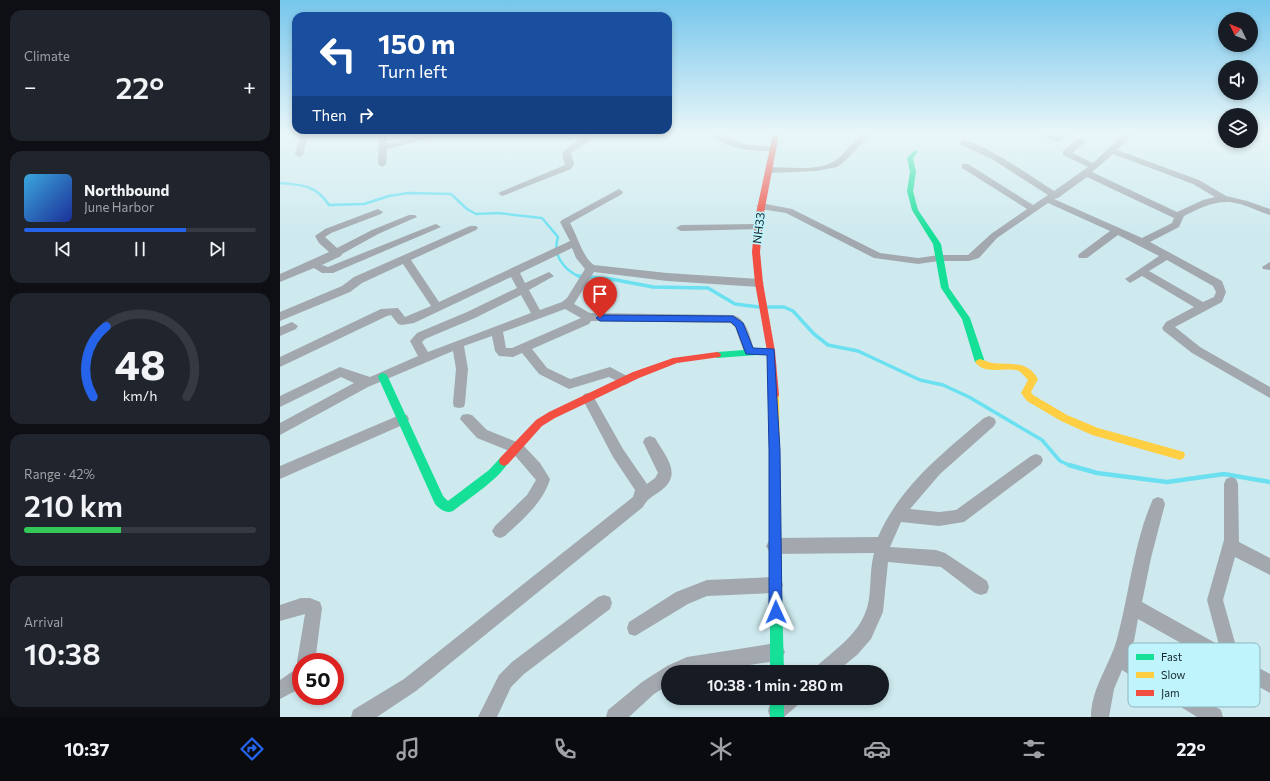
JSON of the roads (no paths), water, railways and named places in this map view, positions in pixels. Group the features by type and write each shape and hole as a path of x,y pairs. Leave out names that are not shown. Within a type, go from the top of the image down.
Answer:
{"street":[{"path":"502,193 565,167"},
{"path":"769,170 823,167"},
{"path":"912,167 913,172 910,191 915,210 937,244 944,288 966,318 979,362 982,365 1020,368 1026,371 1033,379 1026,393 1027,395 1037,403 1075,424 1108,437 1180,455"},
{"path":"967,167 1034,210"},
{"path":"1010,167 1052,198 1142,242 1218,284 1221,292 1220,296 1203,307 1170,324 1168,328 1196,350 1270,393"},
{"path":"761,206 789,211 878,256 918,261 939,258 972,257 994,236 1052,198 1092,167"},
{"path":"1157,167 1196,182 1223,198 1270,212"},
{"name":"NH33","path":"769,170 757,227 756,252 759,283 771,351 774,450 776,665"},
{"path":"1086,173 1178,216"},
{"path":"587,273 565,222 619,192"},
{"path":"1178,216 1201,203 1223,198"},
{"path":"337,254 322,241 320,236 328,231 378,212"},
{"path":"1142,242 1176,225 1178,222 1178,216"},
{"path":"280,278 316,264 337,254 375,232 412,217"},
{"path":"316,264 322,270 329,271 436,227"},
{"path":"681,228 757,227"},
{"path":"280,317 346,290 358,280 473,228"},
{"path":"1083,256 1117,231"},
{"path":"280,362 385,312 394,311 405,322 438,308 575,243"},
{"path":"1130,279 1167,255"},
{"path":"405,259 438,308"},
{"path":"514,272 537,316"},
{"path":"1142,272 1203,307"},
{"path":"587,273 759,283"},
{"path":"280,429 365,383 383,377 458,344 566,305 571,301 587,273"},
{"path":"425,359 416,344 418,338 471,315 549,276"},
{"path":"566,305 587,317 733,319 740,325 749,352"},
{"path":"497,330 500,350 503,353 513,352 578,325 585,321 587,317"},
{"path":"280,332 292,326"},
{"path":"458,344 462,369 459,403"},
{"path":"524,348 543,371 569,384 610,372 625,380"},
{"path":"383,377 439,500 445,506 449,507 493,473 539,424 552,415 625,380 676,360 771,351"},
{"path":"280,402 340,372 348,372 365,383"},
{"path":"588,398 618,453 642,490 642,495"},
{"path":"280,473 402,419"},
{"path":"467,419 482,434 517,448 543,479 542,485 500,531"},
{"path":"832,665 846,654 865,634 871,622 875,610 883,550 898,515 933,471 988,422"},
{"path":"360,717 410,685 490,619 632,508 642,495 663,482 666,477 665,471 650,442"},
{"path":"898,515 939,519 959,517 1036,460"},
{"path":"1227,643 1215,600 1231,546 1231,484"},
{"path":"1100,717 1105,690 1125,641 1158,504"},
{"path":"774,546 883,550 936,558 945,561 982,588"},
{"path":"1231,546 1270,567"},
{"path":"636,628 682,598 707,588 775,585"},
{"path":"486,717 505,681 518,668 604,603"},
{"path":"280,613 300,606 309,606 314,608 307,653"},
{"path":"1134,607 1198,643"},
{"path":"693,665 776,652"},
{"path":"1118,657 1128,663"},
{"path":"1260,678 1270,684"},
{"path":"615,717 648,688 661,679"},
{"path":"280,690 292,683"},
{"path":"1198,707 1214,717"}],"waterway":[{"path":"280,183 308,187 319,193 329,205 364,204 389,196 408,193 451,194 467,209 476,214 498,213 542,218 558,237 558,256 564,266 578,276"},
{"path":"578,276 611,279 653,287 708,288 735,304 759,307"},
{"path":"767,307 784,307 793,311 814,334 828,345 858,351 920,380 943,385 969,397 1042,440 1060,461 1071,466"},
{"path":"1069,465 1097,473 1167,482 1224,474 1270,482"}]}
